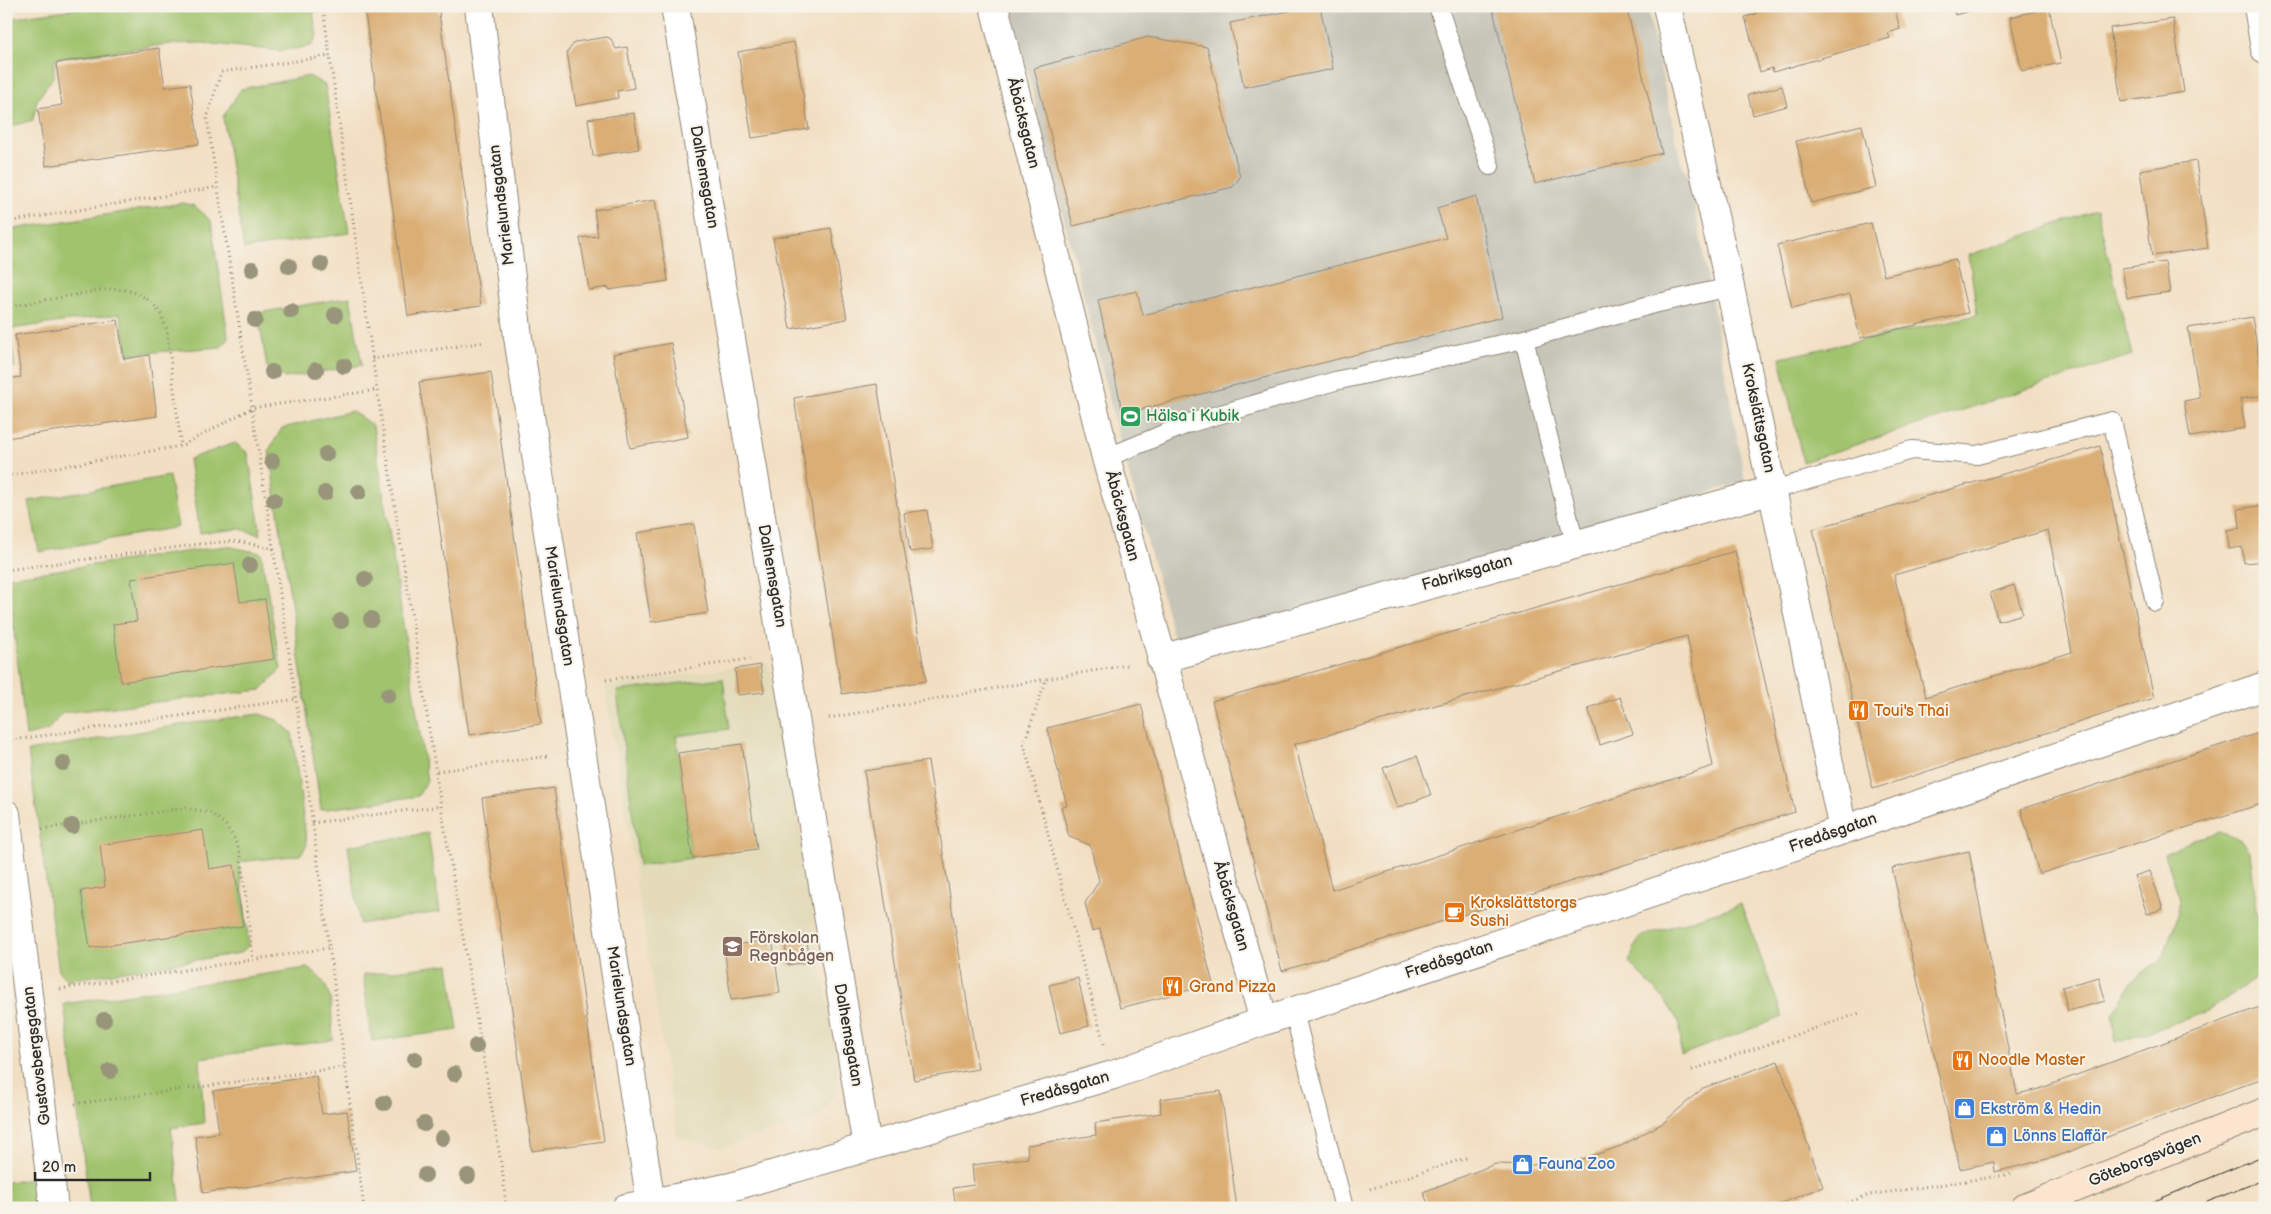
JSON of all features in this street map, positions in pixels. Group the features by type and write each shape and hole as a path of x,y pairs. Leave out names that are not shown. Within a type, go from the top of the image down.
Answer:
{"main road":[{"name":"Göteborgsvägen","path":"2025,1208 2265,1112"}],"street":[{"name":"Marielundsgatan","path":"479,6 518,337 582,751 638,1206"},
{"name":"Dalhemsgatan","path":"675,6 786,655 867,1146"},
{"name":"Åbäcksgatan","path":"994,6 1106,458 1264,1021"},
{"name":"Krokslättsgatan","path":"1667,6 1730,287 1843,830"},
{"path":"2258,6 2265,49"},
{"name":"Fabriksgatan","path":"1161,659 1773,490"},
{"name":"Fredåsgatan","path":"638,1206 731,1187 1113,1076 1264,1021 1843,830 2265,686"},
{"name":"Gustavsbergsgatan","path":"8,824 30,993 54,1208"}],"lane":[{"path":"1438,6 1490,166"},
{"path":"1106,458 1190,423 1335,381 1524,339 1654,304 1730,287"},
{"path":"1524,339 1574,544"},
{"path":"1773,490 1912,450 1977,455 2112,422 2156,602"},
{"path":"1294,1012 1342,1203"}],"path":[{"path":"324,15 372,359 441,806 503,1175 506,1208"},
{"path":"330,56 221,72 207,118 275,549 364,1208"},
{"path":"6,222 218,187"},
{"path":"6,307 108,290 126,290 139,294 153,303 162,316 167,331 181,446"},
{"path":"372,359 518,337"},
{"path":"6,476 181,446 252,408 377,390"},
{"path":"6,570 209,543 245,542 275,549"},
{"path":"604,680 656,674 726,660 786,655"},
{"path":"796,724 1161,659"},
{"path":"1046,679 1024,744 1113,1076"},
{"path":"6,741 296,699"},
{"path":"437,771 582,751"},
{"path":"312,822 441,806"},
{"path":"8,824 186,808 210,814 224,824 234,838 241,855 253,960"},
{"path":"30,993 329,948"},
{"path":"1692,1070 1860,1013"},
{"path":"43,1109 345,1067"},
{"path":"1342,1203 1469,1157"},
{"path":"1833,1208 1869,1195 2016,1174"}],"shaded area":[{"path":"1011,6 1647,6 1681,162 1690,181 1745,481 1590,530 1176,646 1118,434"},
{"name":"Förskolan Regnbågen","path":"768,663 797,809 840,1085 821,1117 720,1148 677,1136 605,686"}],"green space":[{"path":"100,6 326,6 313,13 317,36 311,46 281,51 203,43 170,44 54,59 54,76 37,100 33,120 6,128 6,20 29,15"},
{"path":"309,76 325,85 349,233 244,249 223,117 241,89"},
{"path":"183,203 195,206 211,221 228,336 226,342 221,347 128,354 120,314 10,329 15,367 6,368 6,230"},
{"path":"2097,210 2132,355 1803,462 1780,358 1977,315 1969,255"},
{"path":"350,297 362,365 285,378 267,367 258,313"},
{"path":"352,411 373,426 427,781 418,796 321,810 269,450 282,428"},
{"path":"235,443 248,453 261,535 240,529 200,533 189,459"},
{"path":"169,476 178,527 39,552 29,501"},
{"path":"226,546 261,553 281,669 261,690 62,713 47,731 26,736 8,577"},
{"path":"723,678 729,729 676,736 692,858 639,866 617,691"},
{"path":"259,714 277,720 292,733 307,845 300,855 239,862 249,945 241,953 67,980 59,972 28,751 185,724"},
{"path":"2220,832 2241,840 2250,852 2263,960 2258,977 2206,1012 2116,1043 2112,1015 2130,985 2141,972 2160,962 2175,924 2180,900 2165,854 2194,839"},
{"path":"428,833 440,912 360,924 348,846"},
{"path":"1741,904 1783,1017 1681,1055 1680,1024 1665,1000 1629,962 1639,937"},
{"path":"449,964 458,1030 372,1041 363,975"},
{"path":"307,968 317,975 328,990 333,1040 200,1058 204,1123 171,1128 181,1208 90,1208 64,1004"},
{"path":"33,1179 34,1208 6,1208 7,1182"}],"building":[{"path":"364,6 438,6 481,306 408,316"},
{"path":"1320,6 1333,69 1244,87 1230,23"},
{"path":"1492,6 1626,6 1662,153 1535,184"},
{"path":"1769,6 1894,6 1900,29 1888,33 1890,38 1773,72 1772,68 1760,72 1745,17 1756,14 1755,10"},
{"path":"1952,6 1983,6 1984,7 1955,15"},
{"path":"2049,8 2061,63 2022,71 2010,17"},
{"path":"2173,19 2184,92 2121,102 2110,28"},
{"path":"607,37 611,39 616,49 627,47 634,88 617,91 618,98 576,106 567,52 575,42"},
{"path":"1148,37 1207,47 1240,177 1233,187 1073,226 1034,68"},
{"path":"794,42 809,129 752,138 738,52"},
{"path":"159,48 165,87 190,84 199,144 46,166 38,109 62,105 56,63"},
{"path":"1782,86 1787,106 1753,115 1748,95"},
{"path":"634,113 639,149 593,156 588,119"},
{"path":"1862,125 1876,187 1811,203 1796,141"},
{"path":"2196,161 2208,248 2152,256 2140,170"},
{"path":"1476,196 1502,317 1123,414 1098,300 1137,291 1143,315 1446,238 1437,208"},
{"path":"655,200 668,281 609,290 609,287 589,290 580,238 598,236 594,210"},
{"path":"1871,223 1884,276 1955,259 1968,313 1860,338 1850,294 1792,308 1777,245"},
{"path":"831,228 847,319 790,329 773,238"},
{"path":"2165,262 2170,292 2127,298 2122,268"},
{"path":"2252,317 2265,395 2240,399 2245,428 2190,437 2184,401 2200,398 2188,328"},
{"path":"118,320 124,359 149,355 157,416 6,438 6,379 21,377 15,335"},
{"path":"671,343 688,437 630,448 613,354"},
{"path":"491,372 541,724 469,735 419,382"},
{"path":"877,384 926,681 842,694 794,398"},
{"path":"2100,446 2154,698 1873,789 1813,529","holes":["2048,530 2072,652 1926,697 1894,575"]},
{"path":"2265,505 2265,561 2244,563 2242,547 2229,549 2227,530 2240,528 2238,509"},
{"path":"927,510 933,549 910,552 904,513"},
{"path":"694,524 708,613 651,622 637,533"},
{"path":"1735,551 1795,812 1282,971 1212,701","holes":["1687,636 1713,766 1332,890 1295,744"]},
{"path":"234,563 240,602 265,599 274,659 121,682 113,624 137,621 131,579"},
{"path":"2014,585 2023,614 1998,621 1990,593"},
{"path":"760,665 764,692 738,695 735,669"},
{"path":"1620,697 1633,734 1600,745 1588,708"},
{"path":"1141,704 1213,984 1120,1008 1100,929 1092,931 1085,903 1099,881 1090,845 1069,837 1061,807 1067,806 1047,728"},
{"path":"2265,731 2265,822 2261,804 2039,874 2021,809"},
{"path":"742,744 757,849 692,858 678,753"},
{"path":"1417,756 1431,795 1397,808 1383,768"},
{"path":"928,761 978,1069 914,1080 864,771"},
{"path":"554,788 604,1141 532,1151 482,798"},
{"path":"203,830 209,869 234,865 243,926 90,948 81,891 105,887 100,845"},
{"path":"1969,851 2017,1094 2039,1089 2265,1005 2265,1077 2055,1157 1995,1172 1994,1162 1960,1169 1892,868"},
{"path":"2150,871 2163,909 2147,914 2134,876"},
{"path":"806,935 810,962 788,965 784,938"},
{"path":"772,939 780,993 731,1000 724,947"},
{"path":"2099,977 2105,1001 2068,1011 2062,987"},
{"path":"1078,978 1089,1026 1060,1033 1049,985"},
{"path":"1778,1061 1823,1187 1769,1208 1430,1208 1423,1192 1495,1164 1532,1165 1577,1161 1621,1146 1663,1123 1703,1088"},
{"path":"316,1076 322,1114 347,1111 356,1171 203,1193 195,1136 219,1133 213,1091"},
{"path":"1221,1091 1237,1208 956,1208 953,1188 974,1185 972,1165 1028,1158 1027,1145 1096,1135 1095,1123 1161,1113 1160,1099"}],"tram line":[{"path":"2138,1208 2265,1155"},
{"path":"2192,1208 2265,1179"}],"place":[{"name":"Hälsa i Kubik","path":"1130,416"},
{"name":"Toui's Thai","path":"1858,711"},
{"name":"Krokslättstorgs Sushi","path":"1454,912"},
{"name":"Förskolan Regnbågen","path":"733,947"},
{"name":"Grand Pizza","path":"1173,987"},
{"name":"Noodle Master","path":"1962,1060"},
{"name":"Ekström & Hedin","path":"1964,1109"},
{"name":"Lönns Elaffär","path":"1997,1136"},
{"name":"Fauna Zoo","path":"1522,1164"}]}
